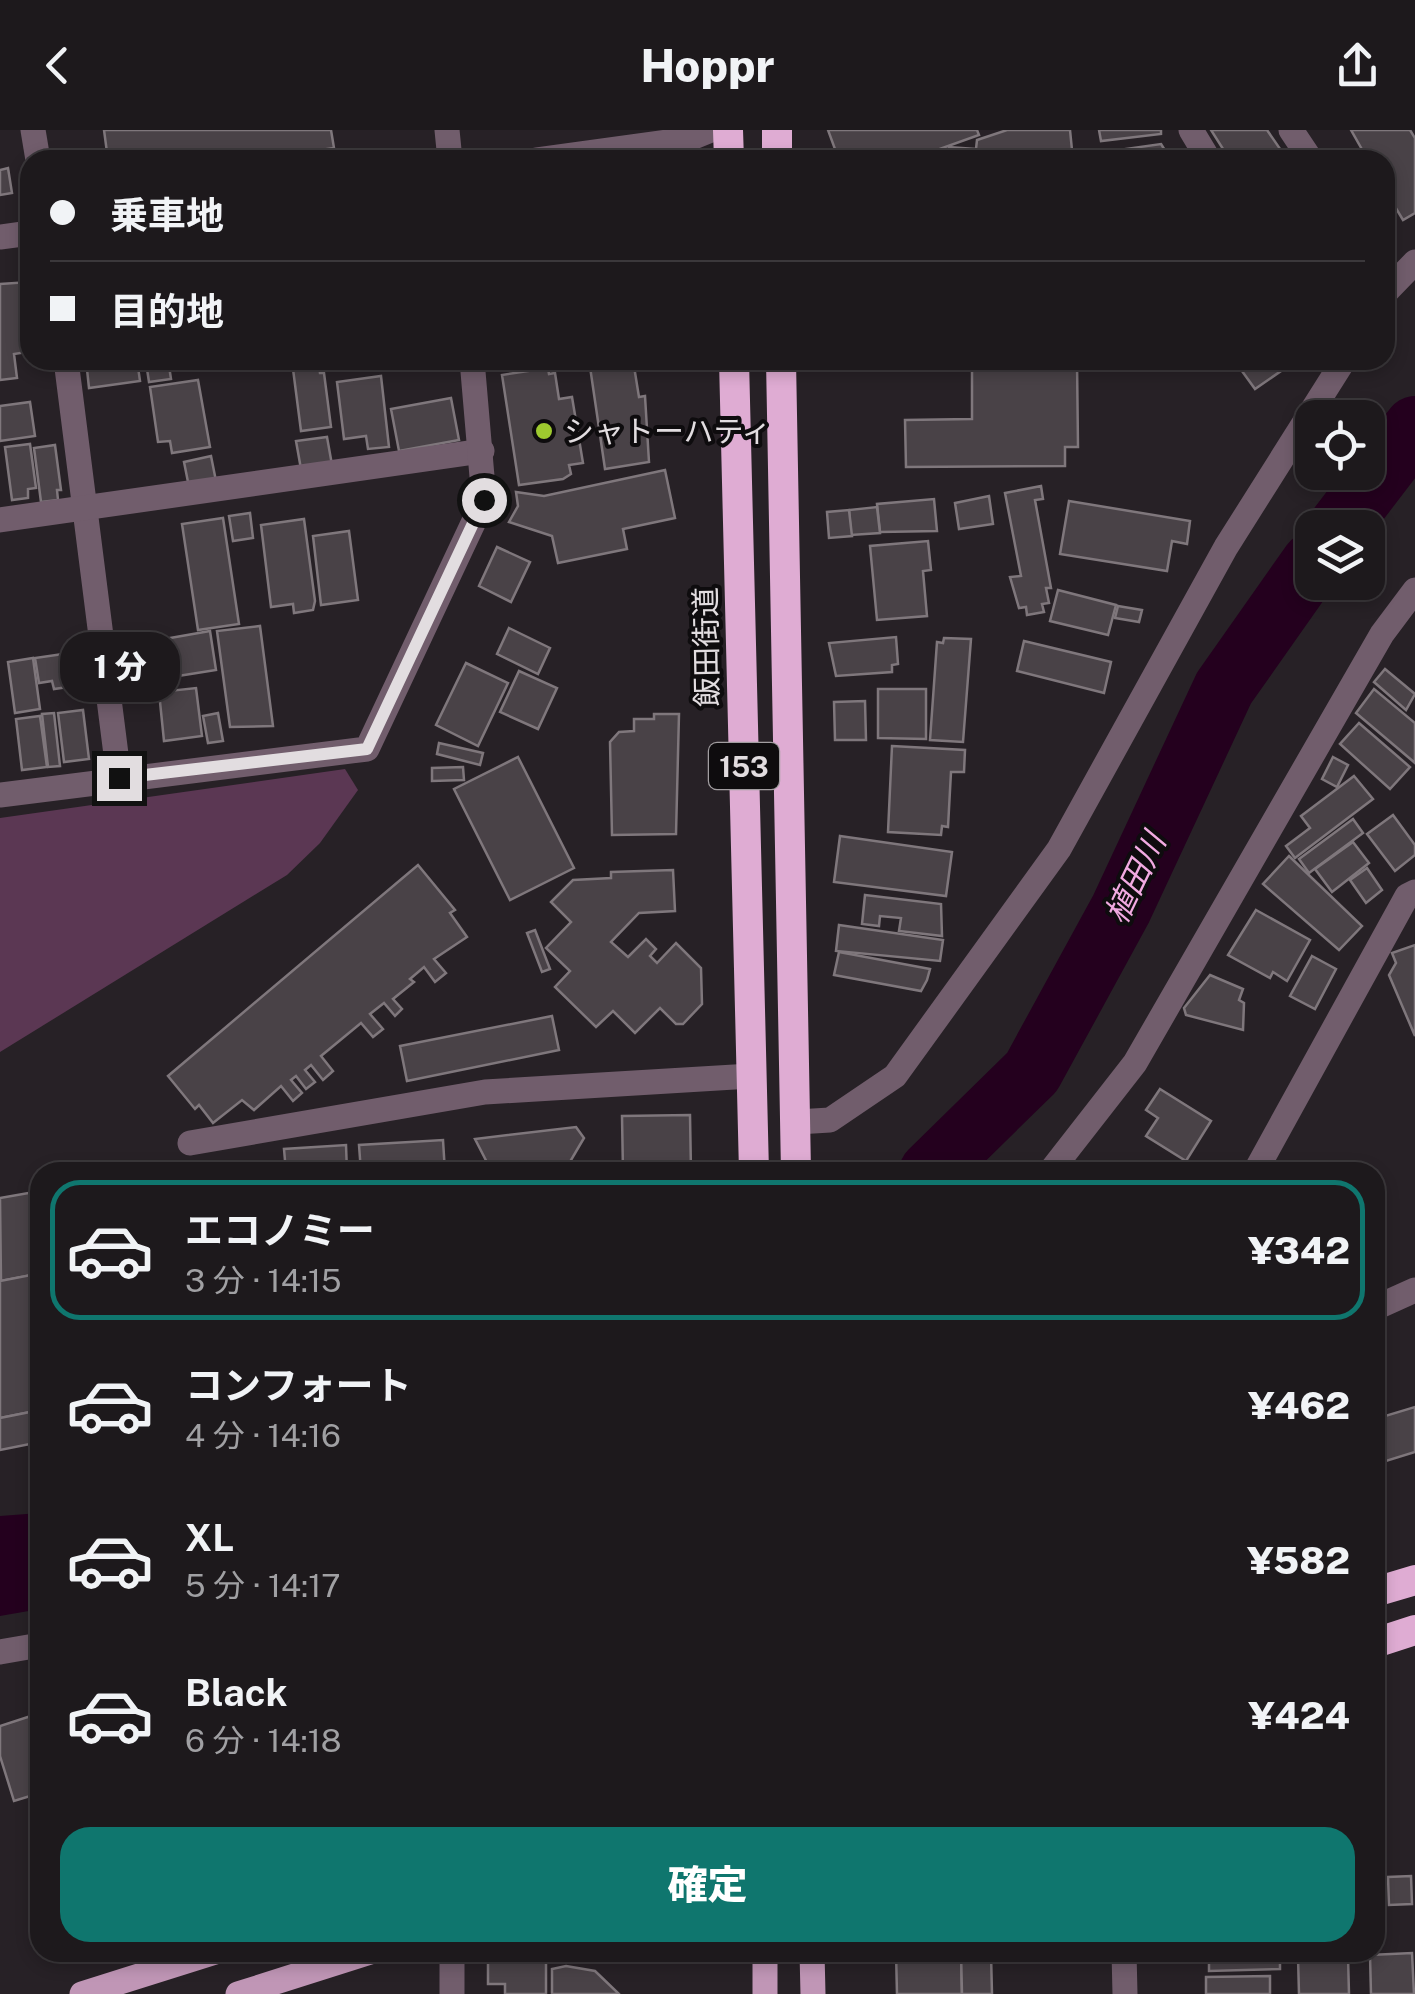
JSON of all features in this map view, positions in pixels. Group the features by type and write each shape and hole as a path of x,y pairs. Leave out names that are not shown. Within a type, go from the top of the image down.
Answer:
{"highway":[{"name":"飯田街道","path":"734,370 754,1162"},
{"name":"153","path":"781,370 796,1162"},
{"path":"1385,1589 1415,1580"},
{"path":"1385,1640 1415,1630"}],"main road":[{"path":"82,1994 183,1962"},
{"path":"238,1994 339,1962"},
{"path":"764,1962 765,1994"},
{"path":"812,1962 813,1994"}],"street":[{"path":"609,150 689,139 711,130"},
{"path":"67,370 119,778"},
{"path":"0,795 367,749 484,500 473,370"},
{"path":"798,1122 830,1120 895,1076 1048,864 1226,547 1332,370"},
{"path":"0,520 482,451"},
{"path":"1058,1162 1136,1063 1382,634 1415,590"},
{"path":"1260,1162 1406,896 1415,892"},
{"path":"190,1143 486,1092 752,1076"},
{"path":"1385,1304 1415,1290"},
{"path":"0,1652 30,1647"},
{"path":"452,1962 452,1994"},
{"path":"1124,1962 1125,1994"}],"shaded area":[{"path":"345,769 358,790 320,843 287,875 0,1052 0,818"},
{"path":"30,1514 30,1611 0,1616 0,1516"}],"building":[{"path":"104,130 331,130 334,148 320,150 107,150"},
{"path":"828,130 977,130 979,135 937,150 835,150"},
{"path":"1007,130 1070,130 1072,150 949,150 976,149 977,140"},
{"path":"1099,130 1161,130 1161,134 1101,141"},
{"path":"1211,130 1267,130 1281,150 1224,150"},
{"path":"1351,130 1410,130 1415,138 1415,213 1403,220 1395,207 1395,150 1362,150"},
{"path":"1161,144 1165,150 1118,150"},
{"path":"8,168 12,193 0,195 0,170"},
{"path":"20,283 20,353 14,354 17,378 0,380 0,284"},
{"path":"87,370 138,370 140,381 89,388"},
{"path":"147,370 170,370 171,379 149,382"},
{"path":"293,370 320,370 324,373 331,427 301,431"},
{"name":"シャトーハティ","path":"548,370 549,374 555,373 559,399 572,397 583,463 569,465 571,474 563,479 519,485 502,375"},
{"path":"590,370 635,370 639,397 645,396 649,462 605,469"},
{"path":"972,370 1077,370 1078,447 1065,447 1065,466 906,467 905,420 972,419"},
{"path":"1241,370 1283,370 1255,389"},
{"path":"381,376 389,447 368,449 366,436 344,439 337,382"},
{"path":"198,380 210,447 172,453 170,441 158,442 150,387"},
{"path":"451,398 459,440 399,451 391,409"},
{"path":"30,402 35,436 0,441 0,406"},
{"path":"327,437 332,465 301,469 296,441"},
{"path":"30,444 36,488 28,489 28,498 12,500 5,447"},
{"path":"55,445 61,490 57,490 58,500 41,502 34,448"},
{"path":"211,456 216,481 189,487 184,462"},
{"path":"665,470 675,518 623,529 627,549 558,563 552,536 509,522 518,506 516,492 544,496"},
{"path":"1041,486 1043,499 1035,500 1051,588 1046,588 1049,603 1042,604 1044,612 1027,615 1026,607 1019,608 1010,577 1021,576 1005,493"},
{"path":"989,496 993,524 959,529 955,503"},
{"path":"934,499 937,531 880,532 877,504"},
{"path":"1069,501 1190,521 1187,544 1172,541 1167,571 1060,554"},
{"path":"877,507 880,533 851,535 849,510"},
{"path":"849,510 852,536 829,538 827,512"},
{"path":"250,513 253,538 233,541 229,516"},
{"path":"223,518 239,624 198,630 182,524"},
{"path":"304,519 315,601 313,610 294,613 293,604 271,607 261,525"},
{"path":"349,531 358,600 321,605 313,536"},
{"path":"928,541 931,570 923,571 927,616 877,620 870,546"},
{"path":"497,547 530,562 511,602 479,586"},
{"path":"1058,590 1116,605 1108,635 1050,621"},
{"path":"1118,606 1142,610 1139,622 1115,618"},
{"path":"260,626 273,726 230,727 217,631"},
{"path":"509,628 550,648 538,674 497,654"},
{"path":"210,631 216,670 159,679 153,641"},
{"path":"896,637 898,664 892,665 892,672 836,676 829,643"},
{"path":"944,638 971,639 963,742 930,740 937,642 943,643"},
{"path":"1024,641 1111,662 1104,693 1017,671"},
{"path":"84,651 89,684 54,689 52,681 39,683 35,658"},
{"path":"33,658 40,709 15,713 8,662"},
{"path":"466,663 508,683 478,746 436,725"},
{"path":"1385,669 1415,694 1406,710 1374,682"},
{"path":"519,671 557,688 538,729 500,712"},
{"path":"196,688 202,736 164,741 159,692"},
{"path":"878,689 926,689 926,739 878,738"},
{"path":"1374,689 1415,723 1415,763 1356,713"},
{"path":"865,701 866,740 835,740 834,702"},
{"path":"83,710 89,759 64,762 58,713"},
{"path":"54,713 60,766 48,767 42,714"},
{"path":"218,713 223,741 208,743 203,716"},
{"path":"654,714 679,714 676,834 612,835 610,742 619,732 634,731 634,719 654,719"},
{"path":"40,716 47,767 22,770 16,719"},
{"path":"1359,723 1410,767 1390,789 1340,744"},
{"path":"439,743 483,753 480,765 437,754"},
{"path":"892,746 965,750 964,772 951,772 948,827 942,826 941,835 888,832"},
{"path":"518,757 574,868 510,900 454,789"},
{"path":"1333,757 1348,765 1337,787 1322,779"},
{"path":"463,767 464,780 432,781 432,768"},
{"path":"1354,776 1373,799 1295,858 1286,846 1310,828 1301,816"},
{"path":"1393,815 1415,845 1415,855 1395,871 1367,834"},
{"path":"1353,819 1363,833 1309,873 1299,859"},
{"path":"840,836 952,852 946,896 834,882"},
{"path":"1353,842 1369,863 1332,892 1315,869"},
{"path":"1289,856 1362,926 1339,950 1263,884"},
{"path":"418,865 455,910 450,913 467,937 434,959 446,973 435,982 424,967 410,979 414,982 393,999 402,1009 395,1016 384,1003 370,1014 383,1029 373,1037 361,1023 321,1056 333,1071 323,1080 311,1065 305,1070 315,1082 306,1089 296,1076 291,1080 302,1093 293,1101 281,1086 254,1110 242,1100 213,1123 199,1105 195,1109 168,1076"},
{"path":"1367,868 1382,890 1366,903 1350,880"},
{"path":"673,870 675,911 639,913 611,942 628,957 646,939 656,949 650,956 657,963 676,943 701,968 702,1004 683,1024 676,1024 660,1008 635,1033 613,1011 596,1027 555,987 570,971 546,948 571,922 551,902 573,880 611,878 611,872"},
{"path":"865,895 941,904 942,936 899,931 901,918 880,916 879,926 862,924"},
{"path":"1256,910 1310,940 1287,981 1273,972 1270,978 1228,955"},
{"path":"839,925 943,940 940,961 836,951"},
{"path":"535,930 550,969 542,972 527,933"},
{"path":"1415,945 1415,1036 1389,975 1396,963 1392,953"},
{"path":"839,952 930,969 921,991 834,975"},
{"path":"1312,956 1336,969 1315,1009 1290,996"},
{"path":"1210,975 1243,989 1239,1000 1244,1003 1243,1030 1186,1015 1184,1008"},
{"path":"552,1016 559,1050 407,1081 400,1046"},
{"path":"1160,1089 1211,1121 1186,1161 1146,1136 1158,1118 1146,1110"},
{"path":"690,1115 691,1162 623,1162 622,1116"},
{"path":"576,1127 584,1138 570,1162 487,1162 475,1139"},
{"path":"443,1140 444,1162 360,1162 359,1145"},
{"path":"346,1145 347,1162 285,1162 284,1149"},
{"path":"30,1193 30,1275 1,1281 0,1198"},
{"path":"30,1275 30,1412 0,1418 0,1281"},
{"path":"1415,1407 1415,1452 1386,1461 1385,1416"},
{"path":"30,1412 30,1444 0,1450 0,1418"},
{"path":"30,1716 30,1796 14,1801 0,1756 0,1726"},
{"path":"1411,1876 1412,1904 1389,1905 1388,1877"},
{"path":"1412,1953 1414,1994 1371,1994 1370,1962 1385,1962 1385,1954"},
{"path":"488,1962 546,1962 546,1994 505,1994 505,1984 488,1984"},
{"path":"896,1962 961,1962 962,1994 897,1994"},
{"path":"961,1962 991,1962 992,1994 962,1994"},
{"path":"1209,1962 1280,1962 1280,1969 1209,1971"},
{"path":"1298,1962 1348,1962 1349,1994 1299,1994"},
{"path":"566,1966 595,1971 619,1994 552,1994 552,1969"},
{"path":"1270,1976 1270,1994 1206,1994 1206,1977"}],"waterway":[{"name":"植田川","path":"1352,510 1415,427"},
{"name":"植田川","path":"940,1162 1032,1072 1121,909 1224,688 1295,587"}],"place":[{"name":"シャトーハティ","path":"544,431"}],"route":[{"path":"119,778 367,749 484,500"}]}
